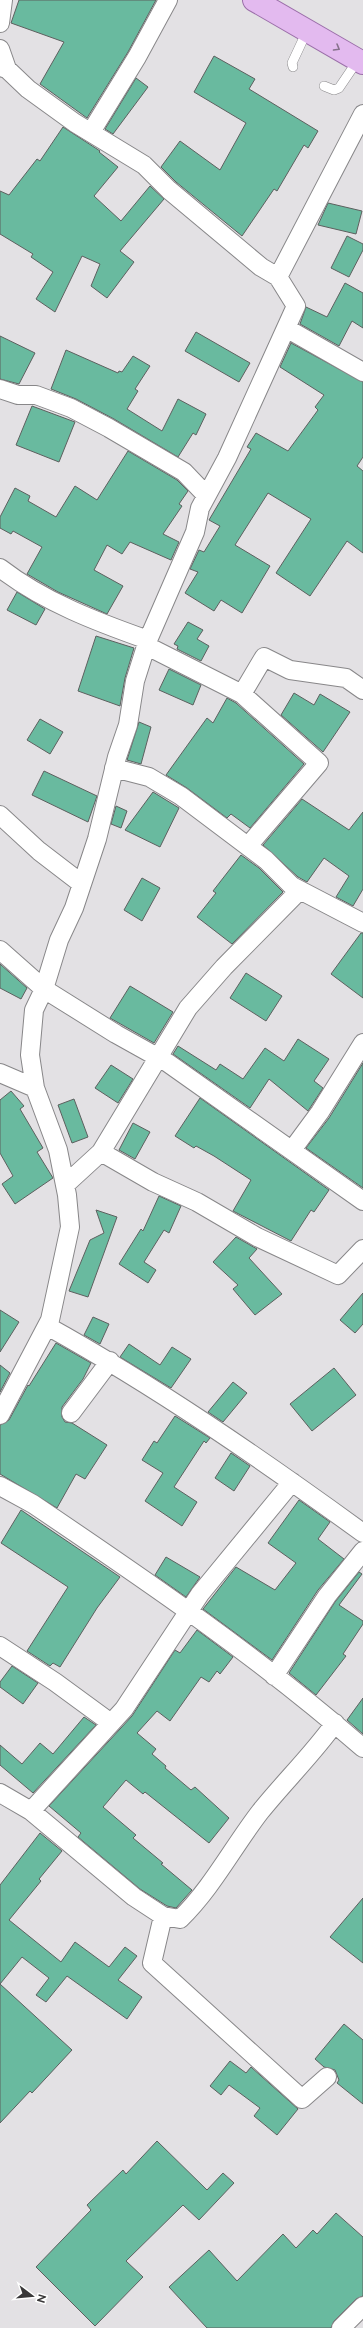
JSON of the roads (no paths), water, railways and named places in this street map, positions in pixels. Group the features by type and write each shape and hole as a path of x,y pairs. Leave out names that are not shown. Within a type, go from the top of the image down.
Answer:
{"main road":[{"path":"254,0 277,6 307,31 361,62"}],"street":[{"path":"0,23 3,0"},
{"path":"91,132 137,57 168,0"},
{"path":"0,49 3,68 28,89 91,132 144,165 169,190 262,267 278,277 296,306 227,458 200,508 195,532 148,643 135,682 128,725 114,768 97,840 74,908 59,940 44,989 34,1010 30,1055 35,1088 58,1150 66,1185 70,1227 47,1326 0,1415"},
{"path":"278,277 363,114"},
{"path":"286,328 363,372"},
{"path":"0,389 18,395 36,394 71,408 109,428 184,472 206,496"},
{"path":"0,568 52,601 148,643 242,694 319,763 248,846"},
{"path":"242,694 264,657 290,670 346,678 363,690"},
{"path":"114,768 149,777 181,796 248,846 292,886 363,922"},
{"path":"0,815 39,851 82,884"},
{"path":"66,1185 101,1152 188,1008 224,967 300,890"},
{"path":"0,950 44,989 159,1058 363,1201"},
{"path":"292,1150 320,1112 363,1043"},
{"path":"0,1073 35,1088"},
{"path":"101,1152 153,1182 197,1202 257,1237 338,1275 363,1249"},
{"path":"47,1326 110,1361 292,1482 363,1533"},
{"path":"71,1413 110,1361"},
{"path":"31,1811 124,1709 188,1611 228,1557 292,1482"},
{"path":"0,1486 33,1504 222,1634 335,1723 363,1748"},
{"path":"274,1676 327,1596 363,1551"},
{"path":"0,1646 55,1682 111,1724"},
{"path":"0,1793 31,1811 134,1897 163,1916 180,1919 194,1906 261,1811 313,1752 335,1723"},
{"path":"163,1916 152,1963 302,2099 327,2077"},
{"path":"341,2328 363,2306"}],"lane":[{"path":"293,67 292,63 307,31"},
{"path":"324,86 334,90 339,88 361,62"}]}
